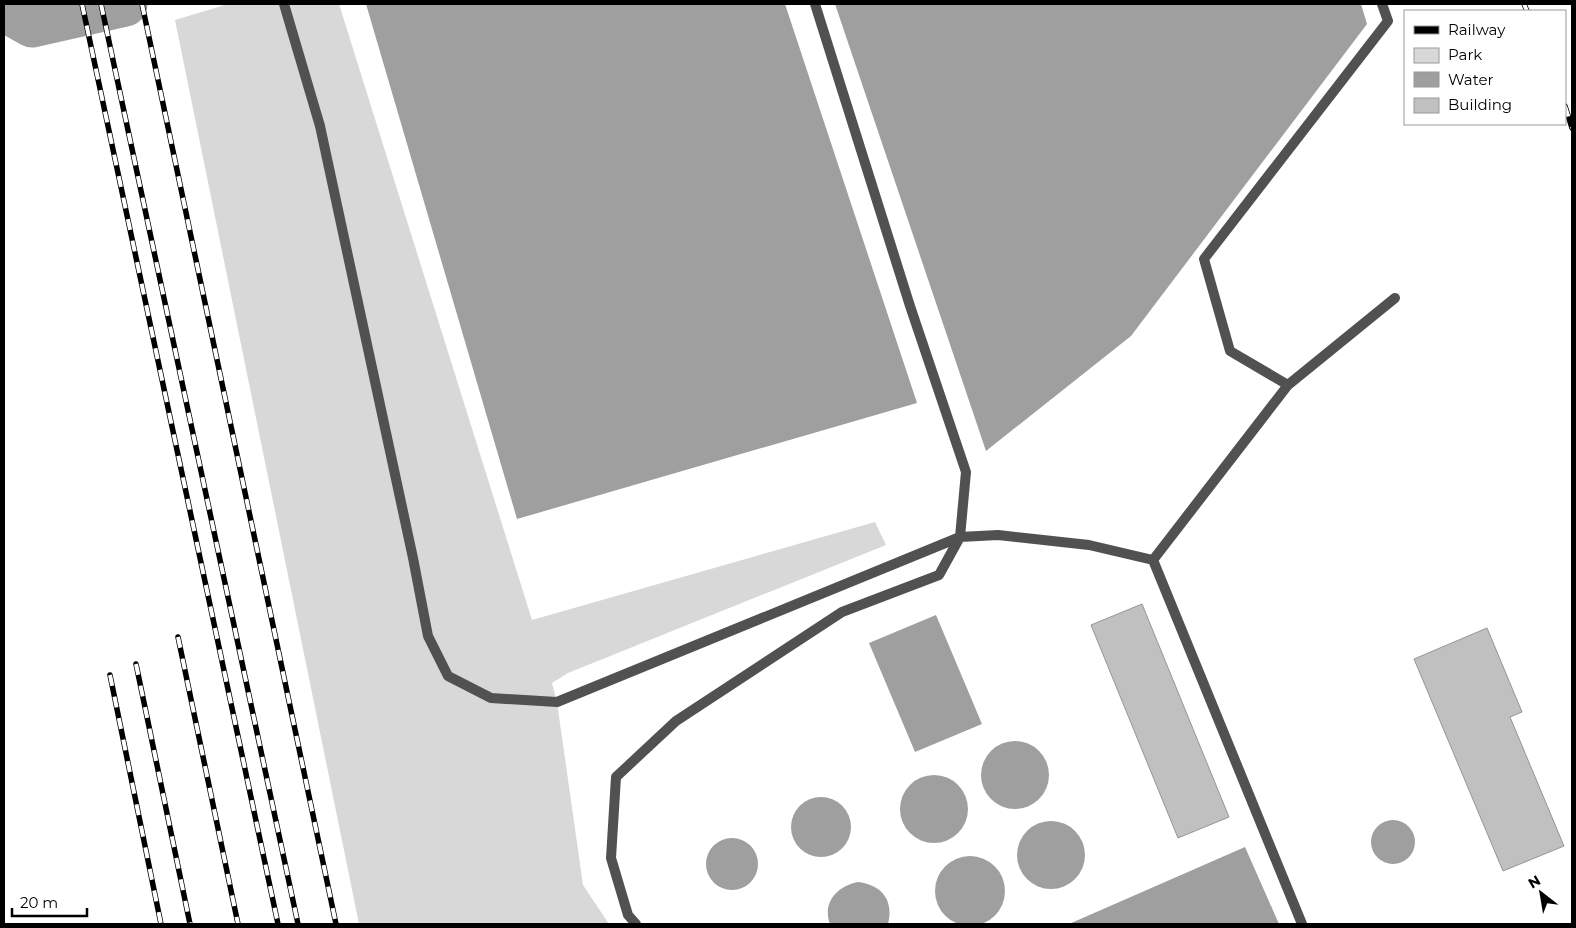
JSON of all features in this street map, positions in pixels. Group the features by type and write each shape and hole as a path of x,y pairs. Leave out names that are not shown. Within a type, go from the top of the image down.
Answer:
{"lane":[{"path":"284,4 320,126 428,636 448,676 491,698 558,702 960,537 998,535 1089,545 1153,560"},
{"path":"636,924 628,915 611,858 616,777 676,721 842,612 939,575 960,537 966,472 910,306 815,4"},
{"path":"1288,385 1230,351 1204,259 1388,21 1382,4"},
{"path":"1153,560 1288,385 1395,298"},
{"path":"1153,560 1302,924"}],"green space":[{"path":"228,4 339,4 532,620 875,522 886,545 568,673 552,683 557,702 583,885 609,924 359,924 175,20"}],"water":[{"path":"366,4 785,4 917,403 517,519"},
{"path":"835,4 1361,4 1367,24 1131,336 986,451"},
{"path":"936,615 982,724 915,752 869,643"},
{"path":"1015,741 1028,743 1039,751 1047,762 1049,775 1047,788 1039,799 1028,807 1015,809 1002,807 991,799 983,788 981,775 983,762 991,751 1002,743"},
{"path":"934,775 947,778 958,785 965,796 968,809 965,822 958,833 947,840 934,843 921,840 910,833 903,822 900,809 903,796 910,785 921,778"},
{"path":"821,797 837,802 842,806 846,811 851,827 846,843 842,848 837,852 821,857 805,852 800,848 796,843 791,827 796,811 800,806 805,802"},
{"path":"1393,820 1405,824 1411,830 1415,842 1411,854 1405,860 1393,864 1381,860 1375,854 1371,842 1375,830 1381,824"},
{"path":"1051,821 1064,824 1075,831 1082,842 1085,855 1082,868 1075,879 1064,886 1051,889 1038,886 1027,879 1020,868 1017,855 1020,842 1027,831 1038,824"},
{"path":"732,838 746,842 754,850 758,864 754,878 746,886 732,890 718,886 710,878 706,864 710,850 718,842"},
{"path":"1245,847 1279,924 1069,924"},
{"path":"970,856 983,859 995,866 1002,878 1005,891 1002,904 995,916 983,923 970,926 957,923 945,916 938,904 935,891 938,878 945,866 957,859"},
{"path":"858,882 874,886 884,895 889,908 888,924 830,924 828,909 833,897 844,887"}],"building":[{"path":"1142,604 1229,817 1178,838 1091,625"},
{"path":"1487,628 1522,712 1510,717 1564,846 1503,871 1414,659"}],"waterway":[{"path":"4,9 32,25 125,4"}],"railway":[{"path":"82,4 278,924"},
{"path":"101,4 298,924"},
{"path":"142,4 336,924"},
{"path":"1524,4 1527,10"},
{"path":"1566,109 1572,128"},
{"path":"178,637 238,924"},
{"path":"136,664 190,924"},
{"path":"110,675 161,924"}]}
